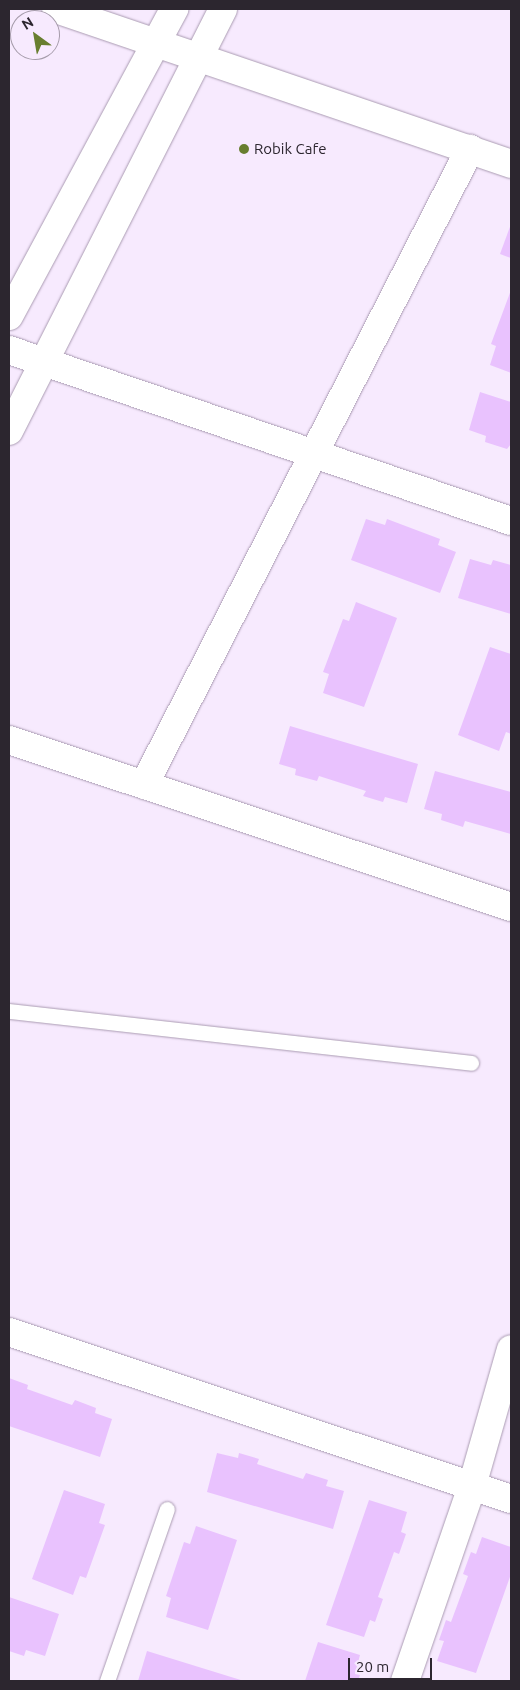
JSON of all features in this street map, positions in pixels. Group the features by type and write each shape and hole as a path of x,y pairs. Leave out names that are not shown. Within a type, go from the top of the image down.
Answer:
{"street":[{"path":"56,9 511,164"},
{"path":"9,316 174,9"},
{"path":"9,431 224,9"},
{"path":"144,785 470,149"},
{"path":"9,350 511,521"},
{"path":"9,740 511,907"},
{"path":"9,1332 511,1499"},
{"path":"405,1681 472,1486 511,1349"}],"lane":[{"path":"9,1012 471,1063"},
{"path":"107,1681 166,1509"}],"building":[{"path":"511,224 511,258 500,254"},
{"path":"511,290 511,373 490,365 496,346 491,344"},
{"path":"480,392 511,402 511,444 507,449 485,442 486,436 469,430"},
{"path":"366,519 385,525 387,519 440,539 438,545 456,552 440,593 351,560"},
{"path":"470,559 491,565 493,560 511,565 511,614 458,598"},
{"path":"356,602 397,618 364,707 323,693 329,674 323,672 343,619 349,621"},
{"path":"490,647 511,654 511,734 506,732 499,751 458,735"},
{"path":"290,726 418,764 407,803 385,797 383,802 363,796 366,791 319,776 317,781 295,775 296,769 279,764"},
{"path":"435,771 511,792 511,834 465,821 463,827 441,820 442,814 424,809"},
{"path":"9,1378 28,1385 27,1389 72,1405 75,1400 96,1408 95,1413 112,1419 100,1457 9,1426"},
{"path":"217,1453 238,1458 239,1453 259,1459 257,1464 303,1479 306,1473 328,1480 326,1486 344,1491 333,1529 207,1492"},
{"path":"64,1490 105,1504 99,1523 105,1525 86,1578 80,1576 73,1595 32,1579"},
{"path":"369,1500 407,1512 401,1532 406,1534 399,1554 394,1552 378,1597 383,1599 375,1622 370,1620 364,1637 326,1625"},
{"path":"196,1526 237,1540 208,1630 166,1617 171,1598 166,1596 184,1542 190,1544"},
{"path":"482,1537 511,1547 511,1574 476,1673 437,1661 444,1641 439,1640 446,1620 451,1622 468,1576 463,1574 471,1552 476,1554"},
{"path":"9,1597 59,1614 45,1656 26,1650 24,1656 9,1651"},
{"path":"318,1642 360,1655 355,1674 360,1675 358,1681 305,1681"},
{"path":"147,1651 244,1681 138,1681"}],"place":[{"name":"Robik Cafe","path":"244,149"}]}
